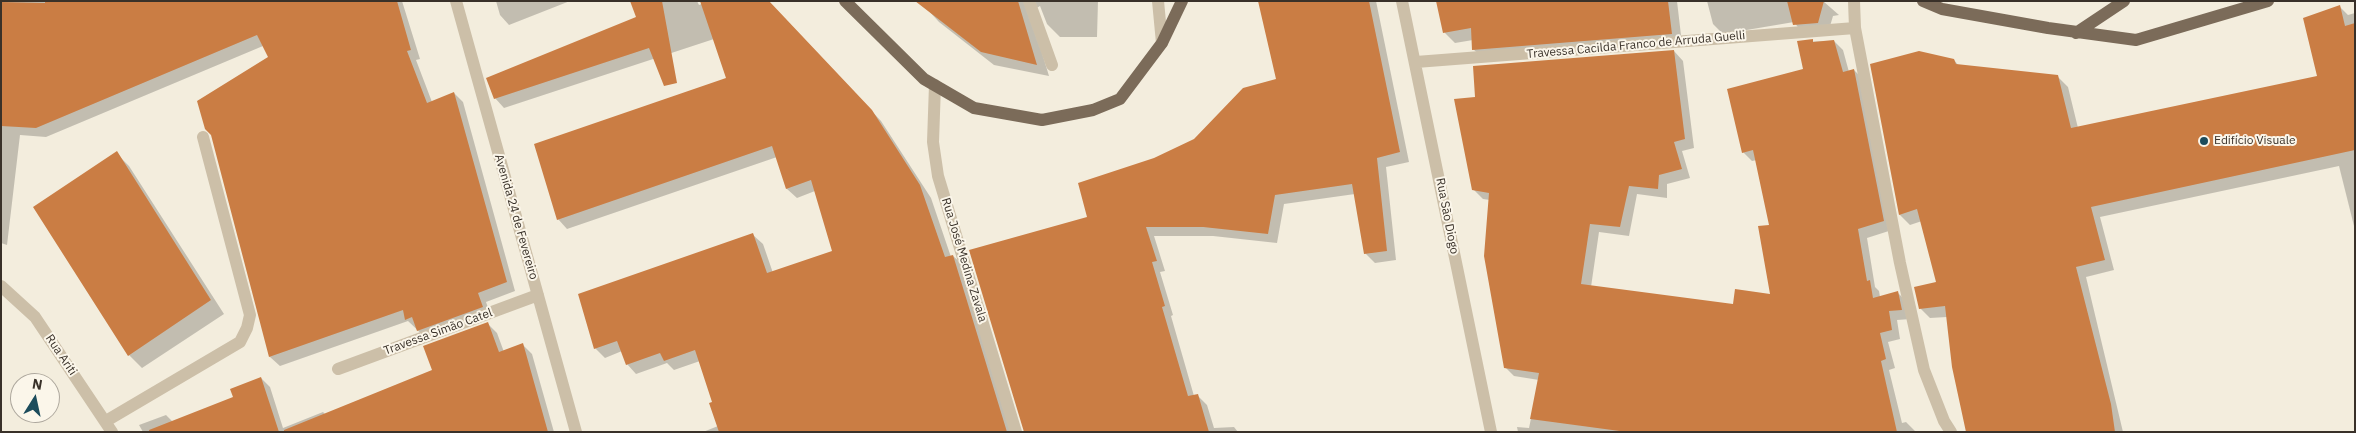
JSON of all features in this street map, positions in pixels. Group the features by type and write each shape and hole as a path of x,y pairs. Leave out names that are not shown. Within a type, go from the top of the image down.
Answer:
{"main road":[{"path":"845,1 924,79 974,108 1042,120 1067,117 1093,110 1120,99 1162,43 1182,1"},
{"path":"1923,1 1942,8 2076,33 2136,40 2268,1"},
{"path":"2076,33 2124,1"}],"street":[{"name":"Avenida 24 de Fevereiro","path":"456,1 576,432"},
{"path":"1029,1 1052,65"},
{"path":"1158,1 1162,43"},
{"name":"Rua São Diogo","path":"1402,1 1491,432"},
{"path":"1854,1 1855,28 1900,263 1924,370 1944,421 1951,432"},
{"name":"Travessa Cacilda Franco de Arruda Guelli","path":"1416,62 1855,28"},
{"name":"Rua José Medina Zavala","path":"935,85 932,142 938,176 1016,432"},
{"path":"109,426 240,342 247,328 250,315 203,138"},
{"name":"Rua Ariti","path":"1,286 35,317 109,426"},
{"name":"Travessa Simão Catel","path":"338,369 538,295"}],"building":[{"path":"45,1 397,1 411,50 407,51 427,103 454,92 507,282 478,293 483,307 417,331 412,317 405,320 403,310 269,357 211,135 205,129 197,101 268,57 257,35 36,128 1,126 1,2 45,3"},
{"path":"630,1 662,1 677,83 664,86 649,48 494,99 486,78 636,17"},
{"path":"700,1 769,1 872,110 920,185 945,257 953,255 1007,432 719,432 709,403 712,402 695,350 664,361 660,353 626,365 617,341 594,349 578,294 753,233 767,273 832,251 811,180 786,189 772,146 557,220 534,144 726,78"},
{"path":"915,1 1018,1 1037,65 981,52"},
{"path":"1258,1 1369,1 1400,152 1377,158 1387,251 1364,254 1352,184 1275,195 1268,234 1203,227 1146,227 1157,261 1152,262 1165,306 1162,307 1188,396 1198,394 1209,432 1024,432 969,250 1087,217 1078,183 1154,158 1194,139 1243,88 1276,79"},
{"path":"1436,1 1668,1 1672,34 1472,50 1471,28 1443,33"},
{"path":"1787,1 1824,1 1818,23 1793,25"},
{"path":"2340,5 2345,26 2355,23 2355,150 2091,207 2105,260 2076,267 2111,404 2115,432 1966,432 1952,367 1945,306 1919,309 1914,287 1936,282 1917,209 1899,215 1870,64 1919,51 1954,59 1956,64 2058,75 2071,128 2317,76 2303,18"},
{"path":"1813,39 1813,42 1834,40 1843,72 1854,69 1884,221 1858,229 1867,281 1870,280 1873,298 1898,291 1902,310 1889,311 1892,330 1880,333 1886,359 1881,361 1897,432 1627,432 1530,419 1539,373 1504,368 1484,256 1489,193 1472,190 1454,99 1475,97 1473,66 1674,50 1685,139 1674,142 1682,169 1659,175 1658,189 1629,186 1620,227 1590,224 1581,284 1733,304 1735,289 1770,294 1758,226 1769,225 1753,150 1742,153 1727,89 1803,69 1797,41"},
{"path":"117,151 211,300 128,356 33,207"},
{"path":"488,322 499,352 523,343 548,432 284,432 284,430 432,370 423,346"},
{"path":"261,377 279,432 149,432 149,430 233,397 230,389"}],"place":[{"name":"Edifício Visuale","path":"2204,141"}]}
